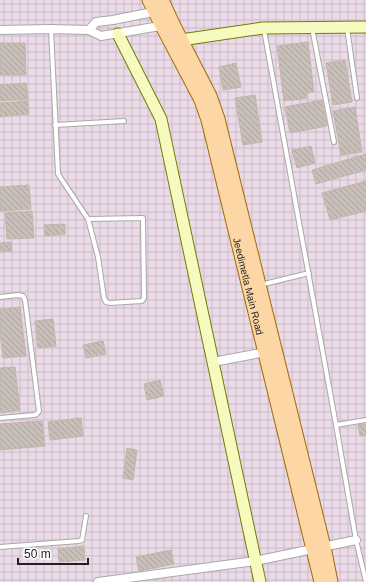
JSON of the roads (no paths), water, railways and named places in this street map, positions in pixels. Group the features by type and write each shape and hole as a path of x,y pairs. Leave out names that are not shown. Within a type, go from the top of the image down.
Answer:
{"main road":[{"name":"Jeedimetla Main Road","path":"158,5 176,41 210,96 218,119 259,285 319,548 321,582"},
{"name":"Jeedimetla Main Road","path":"176,41 208,120 266,352 319,548 331,582"}],"street":[{"path":"89,30 96,22 113,20 158,5"},
{"path":"0,30 89,30 101,36 167,25"},
{"path":"176,41 263,28 366,27"},
{"path":"118,34 161,119 260,582"},
{"path":"213,362 266,352"},
{"path":"98,582 255,561 356,540"}],"lane":[{"path":"263,28 309,273 356,540 366,582"},
{"path":"312,28 334,142"},
{"path":"347,28 357,98"},
{"path":"51,29 58,174 88,219 98,257 104,298 106,302 142,301 144,298 143,218 88,219"},
{"path":"55,125 124,121"},
{"path":"259,285 309,273"},
{"path":"0,297 18,295 23,296 25,300 39,411 34,415 0,418"},
{"path":"336,425 366,420"},
{"path":"0,547 82,540 86,516"}]}
